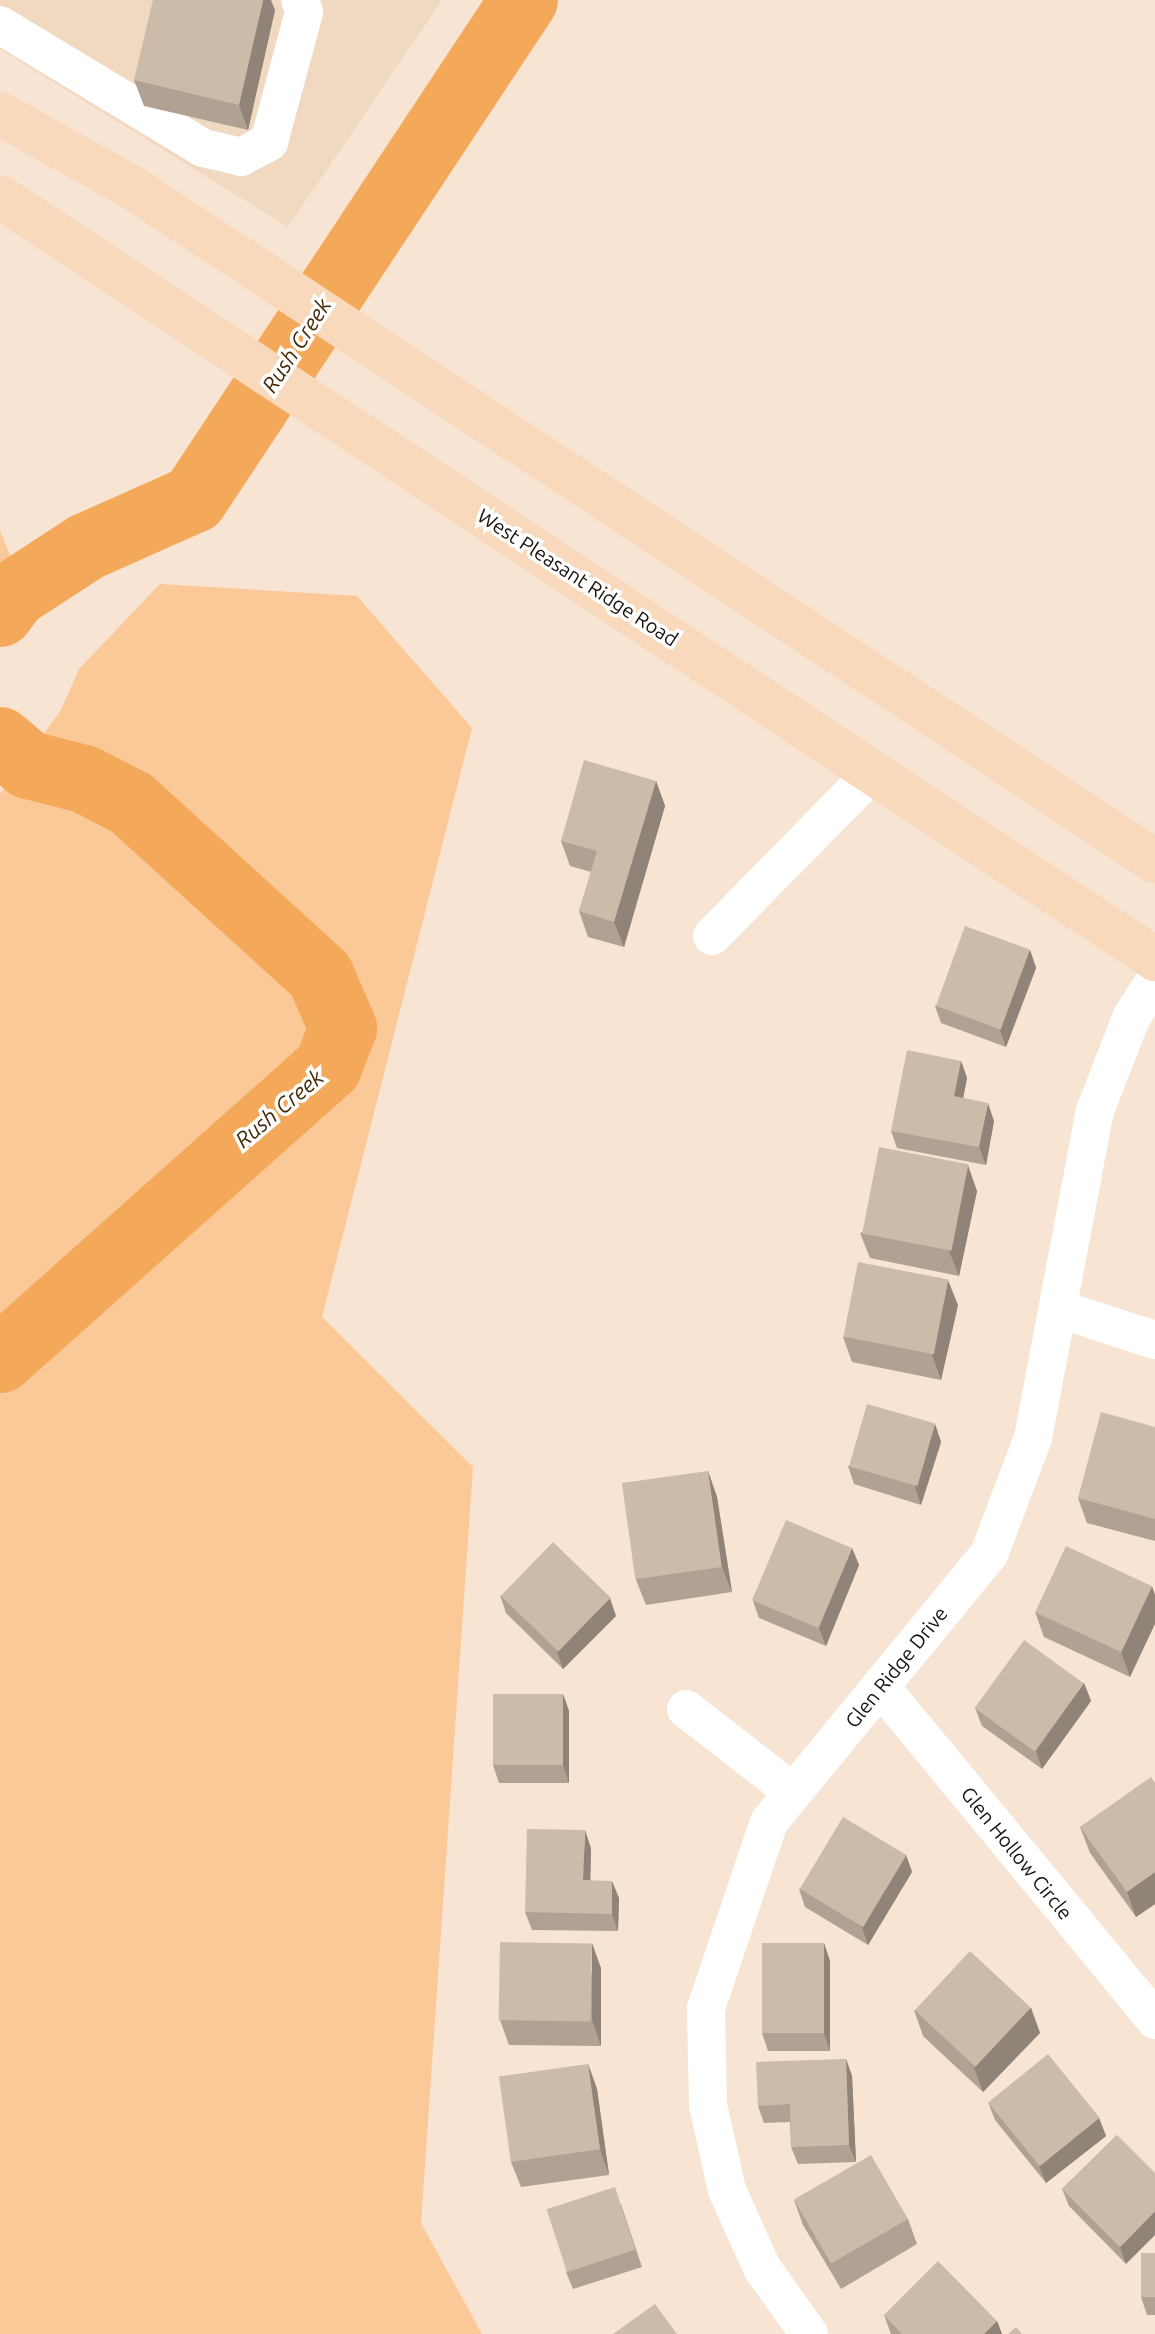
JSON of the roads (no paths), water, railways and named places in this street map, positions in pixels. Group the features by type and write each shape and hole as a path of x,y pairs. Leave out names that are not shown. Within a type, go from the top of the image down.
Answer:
{"main road":[{"path":"0,114 133,188 1155,861"},
{"name":"West Pleasant Ridge Road","path":"0,197 1155,959"}],"street":[{"path":"0,25 203,148 241,157 269,142 304,12 300,0"},
{"path":"712,936 873,772"},
{"name":"Glen Ridge Drive","path":"809,2334 762,2268 727,2190 708,2105 706,2008 744,1877 769,1822 989,1554 1033,1438 1062,1310 1095,1111 1131,1018 1155,980"},
{"path":"1062,1310 1155,1340"},
{"name":"Glen Hollow Circle","path":"880,1686 1155,2020"},
{"path":"686,1709 793,1792"}],"waterway":[{"name":"Rush Creek","path":"0,613 14,594 86,547 194,499 524,0"},
{"name":"Rush Creek","path":"0,741 29,765 84,779 131,803 320,975 343,1028 328,1067 0,1359"}]}
